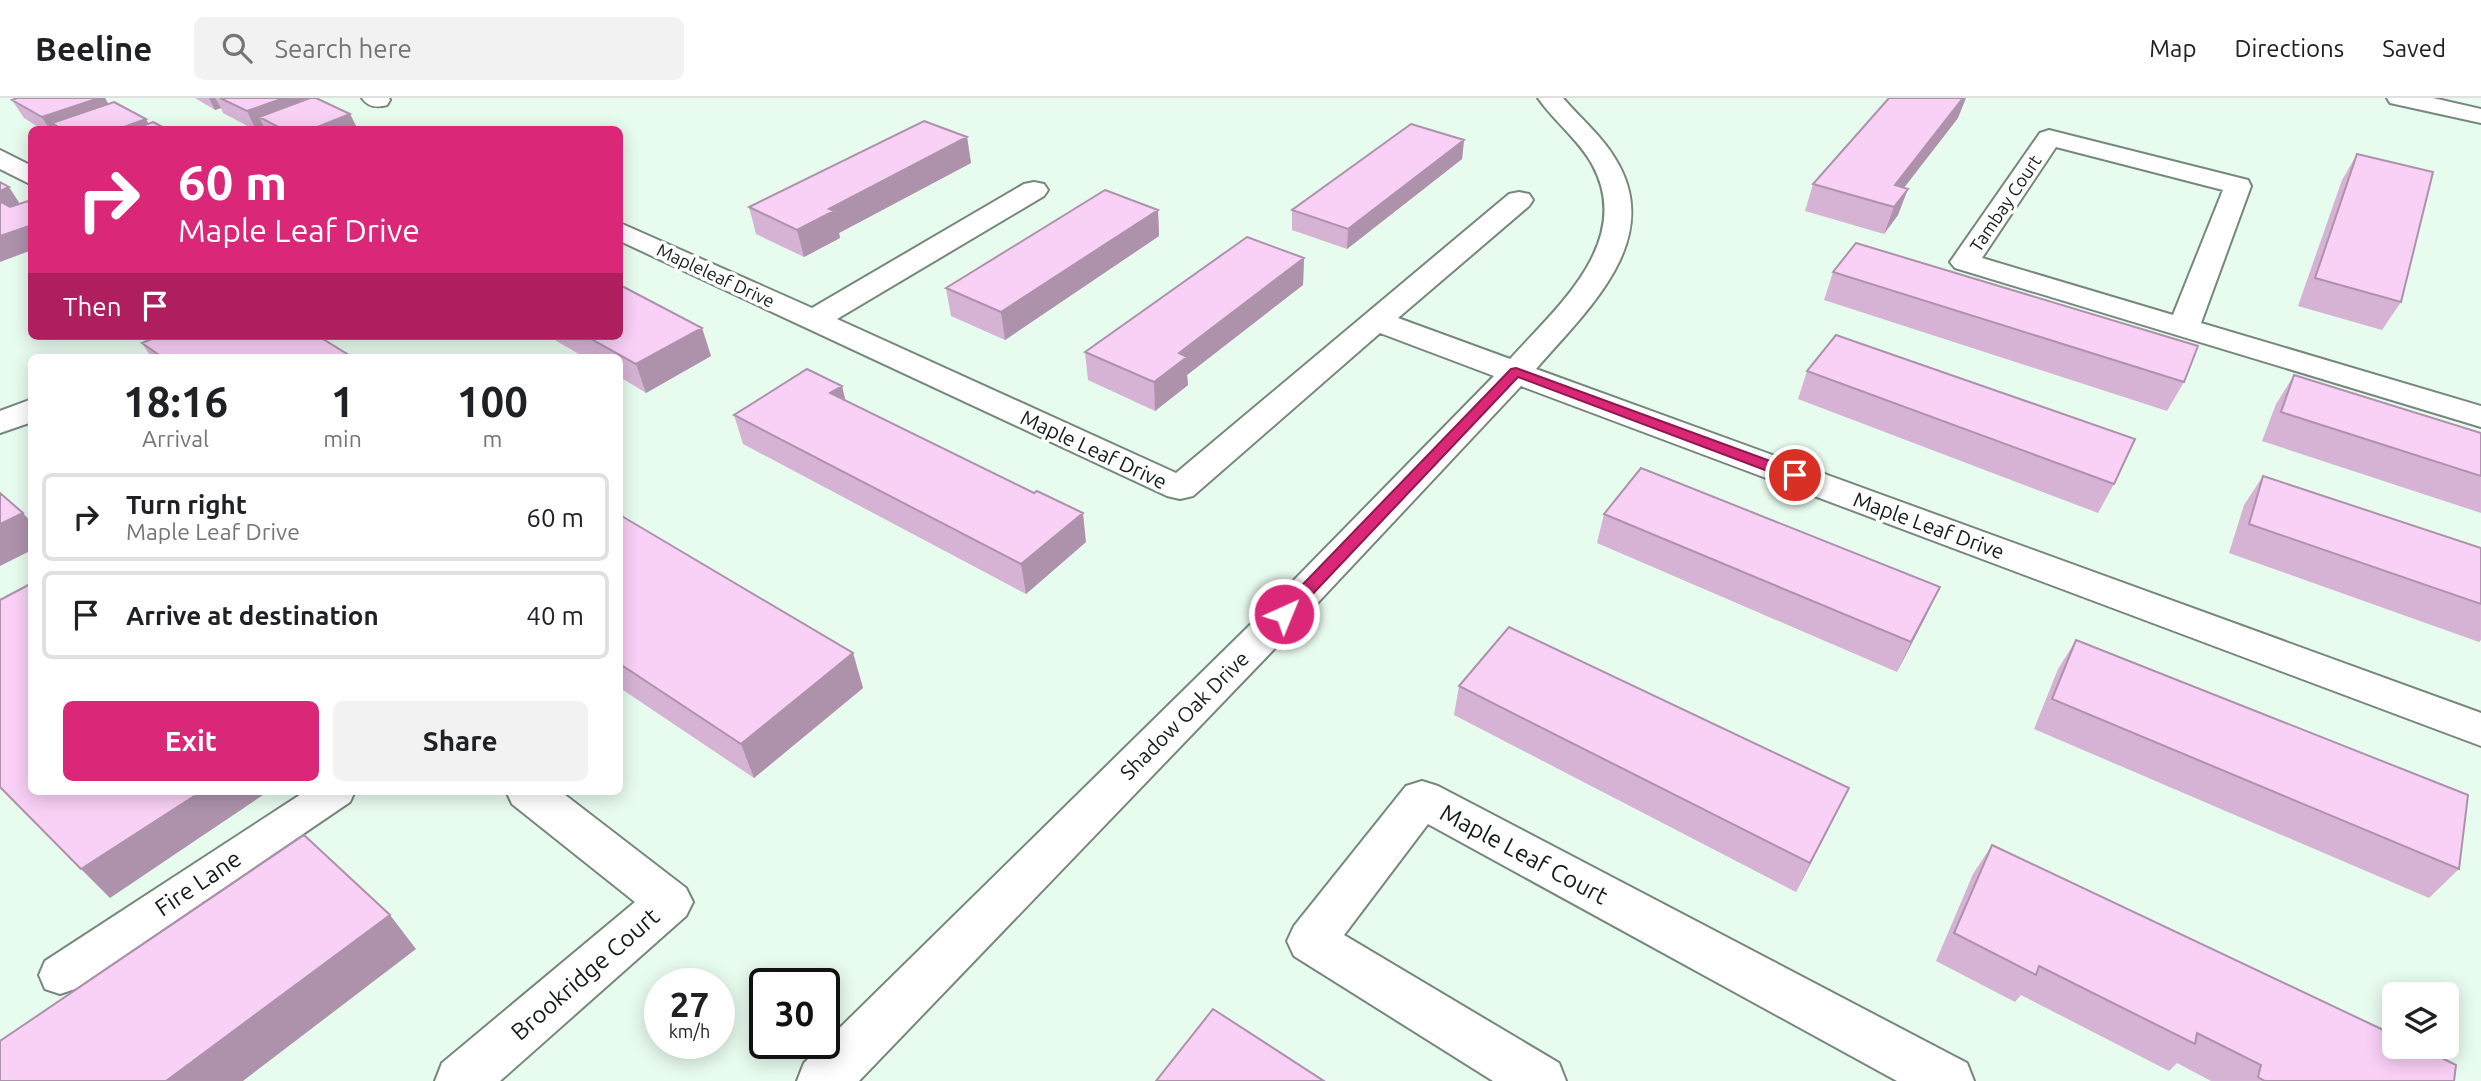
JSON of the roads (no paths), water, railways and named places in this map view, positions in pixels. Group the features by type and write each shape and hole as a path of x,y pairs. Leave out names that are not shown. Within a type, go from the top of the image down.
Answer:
{"street":[{"name":"Shadow Oak Drive","path":"823,1081 1265,634 1516,372 1590,288 1613,247 1619,197 1604,161 1550,98"},
{"path":"2399,98 2481,116"},
{"name":"Tambay Court","path":"2184,327 2238,186 2049,138 1965,262 2481,417"},
{"path":"0,158 28,175"},
{"path":"813,320 1034,190"},
{"name":"Maple Leaf Drive","path":"813,320 1180,488 1519,200"},
{"name":"Mapleleaf Drive","path":"623,232 813,320"},
{"name":"Maple Leaf Drive","path":"1376,321 2481,730"},
{"path":"0,423 28,411"},
{"name":"Brookridge Court","path":"461,1081 669,902 533,795"},
{"name":"Maple Leaf Court","path":"1540,1081 1311,941 1422,799 1948,1081"}],"lane":[{"name":"Fire Lane","path":"60,975 330,795"}]}
